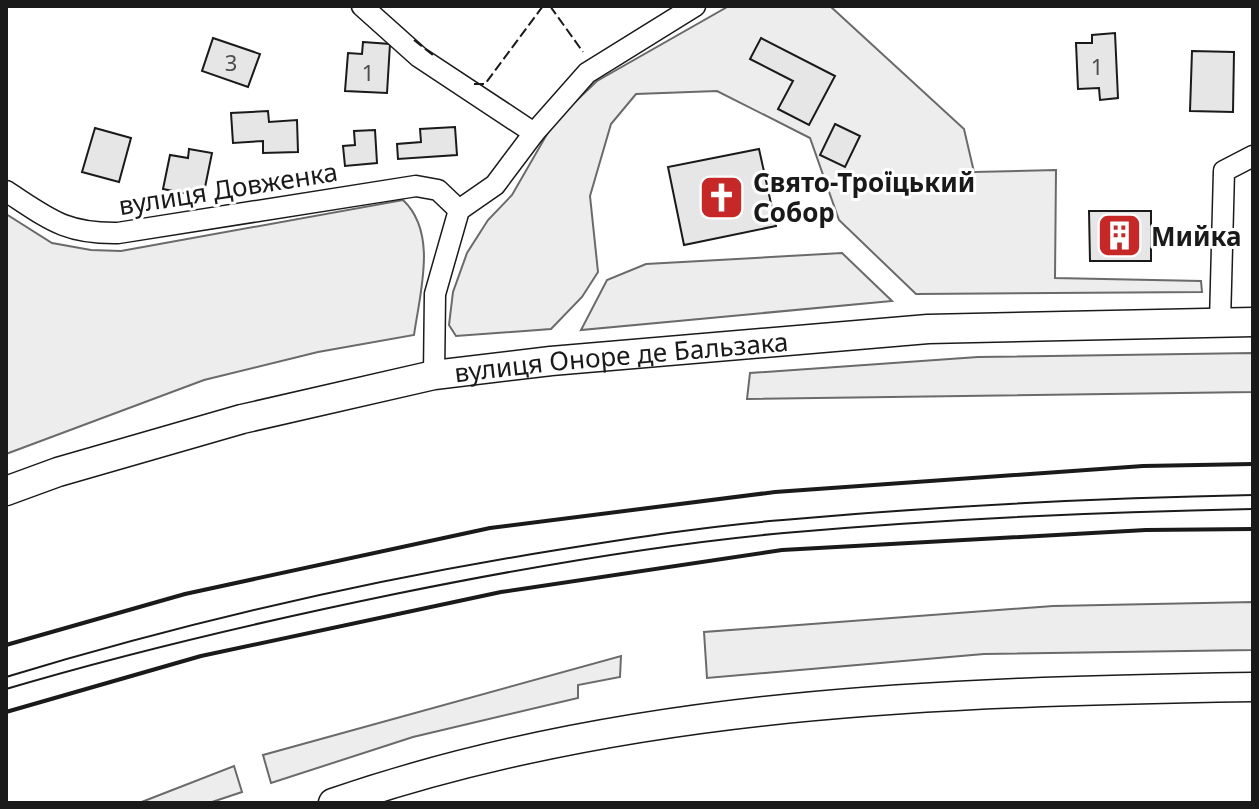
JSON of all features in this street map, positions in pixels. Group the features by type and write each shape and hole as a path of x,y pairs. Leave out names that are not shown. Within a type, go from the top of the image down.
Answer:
{"main road":[{"name":"вулиця Оноре де Бальзака","path":"6,491 58,472 242,419 434,375 551,361 928,329 1253,322"},
{"path":"333,803 384,785 534,746 747,712 1042,690 1253,687"}],"street":[{"path":"362,6 419,57 534,133"},
{"path":"434,375 435,294 459,210 495,185 534,133 587,73 695,6"},
{"path":"1220,322 1224,171 1253,156"},
{"name":"вулиця Довженка","path":"6,191 56,224 90,234 118,233 416,186 438,190 459,210"}],"shaded area":[{"path":"729,6 830,6 964,129 974,172 1056,170 1055,278 1201,281 1202,292 916,294 839,220 810,138 717,91 636,94 611,124 590,196 598,272 582,297 551,329 456,336 449,325 453,292 467,253 488,220 512,195 554,122 597,81"},
{"path":"403,200 414,214 423,246 424,264 414,335 318,352 204,380 6,454 6,214 52,243 91,250 121,251"},
{"path":"842,253 892,301 581,330 607,280 646,264"},
{"path":"1253,353 1253,392 747,399 750,373 978,357"},
{"path":"1253,602 1253,650 984,654 707,678 704,632 1053,606"},
{"path":"621,656 620,677 578,685 578,698 413,737 271,783 263,755"},
{"path":"234,766 242,792 209,803 139,803"}],"building":[{"path":"1115,33 1118,98 1100,100 1099,88 1078,89 1076,43 1092,43 1092,35"},
{"path":"213,38 260,54 248,87 202,71"},
{"path":"761,38 835,76 809,125 778,109 793,81 750,59"},
{"path":"363,42 390,44 387,93 345,91 348,53 362,54"},
{"path":"1192,51 1234,52 1233,112 1190,111"},
{"path":"268,111 269,122 297,120 298,152 263,153 263,141 233,143 231,113"},
{"path":"835,124 860,136 845,167 820,155"},
{"path":"455,127 457,155 398,159 397,144 421,142 420,129"},
{"path":"95,128 131,138 119,182 82,172"},
{"path":"375,130 377,163 345,166 343,146 355,145 354,131"},
{"path":"189,149 212,153 203,197 163,189 170,155 188,158"},
{"name":"Свято-Троїцький Собор","path":"759,149 776,226 684,245 668,167"},
{"name":"Мийка","path":"1089,211 1151,211 1151,261 1090,261"}],"tram line":[{"path":"6,677 142,638 279,604 487,562 642,537 755,523 901,511 1253,495"},
{"path":"6,689 151,649 297,615 588,558 735,538 901,524 1077,514 1253,509"}],"fence":[{"path":"474,84 485,84 543,6"},
{"path":"550,6 583,52"},
{"path":"414,40 433,55"}],"wall":[{"path":"6,645 185,594 490,528 775,492 1143,466 1253,464"},
{"path":"6,712 201,656 501,592 782,550 1146,530 1253,529"}],"place":[{"name":"Свято-Троїцький Собор","path":"722,197"},
{"name":"Мийка","path":"1120,236"}]}
